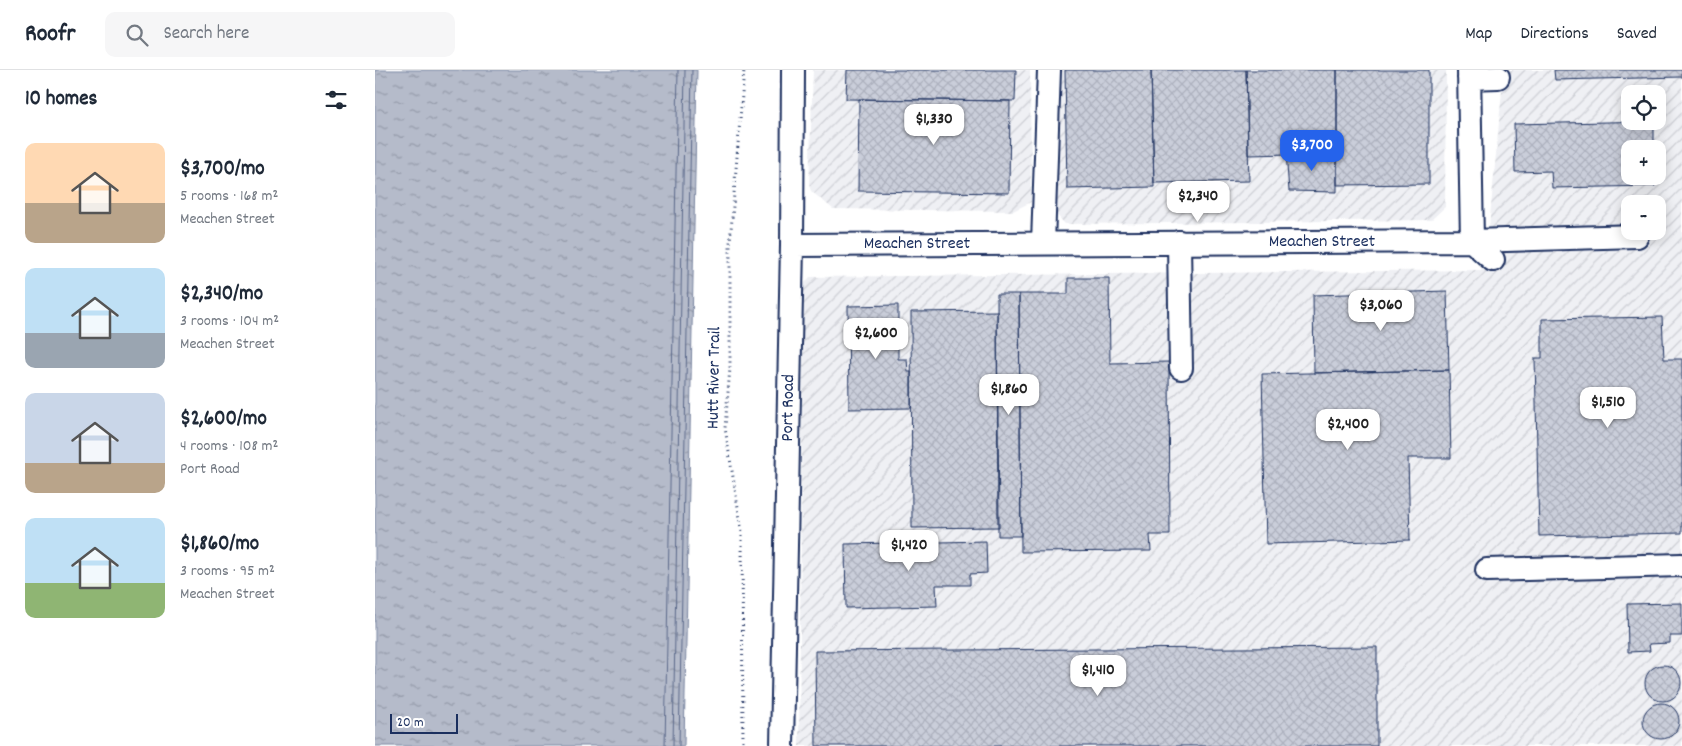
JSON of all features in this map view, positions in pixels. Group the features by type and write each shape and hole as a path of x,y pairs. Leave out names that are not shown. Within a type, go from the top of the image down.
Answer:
{"street":[{"name":"Port Road","path":"782,746 792,245 793,70"},
{"path":"1043,243 1049,70"},
{"path":"1493,260 1472,241 1469,74 1498,77"},
{"name":"Meachen Street","path":"792,245 1472,241 1621,236"},
{"path":"1179,242 1181,368"},
{"path":"1487,570 1682,565"}],"path":[{"name":"Hutt River Trail","path":"743,746 742,532 725,428 731,368 730,243 744,70"}],"shaded area":[{"path":"813,70 1030,70 1031,202 1013,211 833,209 811,191 809,185"},
{"path":"1055,70 1446,70 1445,207 1431,220 1065,224 1054,212"},
{"path":"1504,70 1682,70 1682,746 799,746 803,294 804,284 810,277 1485,270"}],"water":[{"path":"375,70 697,70 684,746 375,746"}],"building":[{"path":"847,70 1016,70 1015,101 846,99"},
{"path":"1065,70 1151,70 1154,187 1067,189"},
{"path":"1151,70 1246,70 1249,181 1154,183"},
{"path":"1246,70 1337,70 1337,153 1248,155"},
{"path":"1337,70 1429,70 1429,184 1337,185"},
{"path":"1554,70 1682,70 1682,77 1555,80"},
{"path":"859,99 1010,101 1009,193 858,191"},
{"path":"1621,122 1621,130 1654,130 1654,140 1621,140 1621,185 1655,186 1552,188 1551,171 1515,172 1514,124"},
{"path":"1286,153 1337,153 1337,192 1289,191"},
{"path":"1068,278 1109,278 1110,363 1169,362 1170,535 1150,535 1151,551 1021,552 1019,294 1068,294"},
{"path":"1447,291 1449,370 1314,373 1313,295"},
{"path":"997,294 1019,294 1021,536 998,536"},
{"path":"898,305 898,359 907,359 908,372 911,372 911,408 849,409 848,306"},
{"path":"997,311 999,527 912,528 911,312"},
{"path":"1662,317 1664,359 1682,359 1682,533 1539,536 1535,358 1542,358 1542,319"},
{"path":"1449,370 1451,458 1408,458 1410,540 1266,544 1262,374"},
{"path":"986,541 987,573 970,574 970,585 936,585 937,606 846,608 845,544"},
{"path":"1682,603 1682,636 1670,636 1670,643 1649,644 1650,651 1628,652 1627,604"},
{"path":"1377,647 1377,746 816,746 815,651"},
{"path":"1663,665 1670,666 1676,670 1680,676 1680,690 1676,696 1670,700 1663,701 1656,700 1650,696 1646,690 1645,683 1646,676 1650,670 1656,666"},
{"path":"1661,703 1668,704 1674,708 1678,714 1678,728 1674,734 1668,738 1661,739 1654,738 1648,734 1644,728 1643,721 1644,714 1648,708 1654,704"}]}
